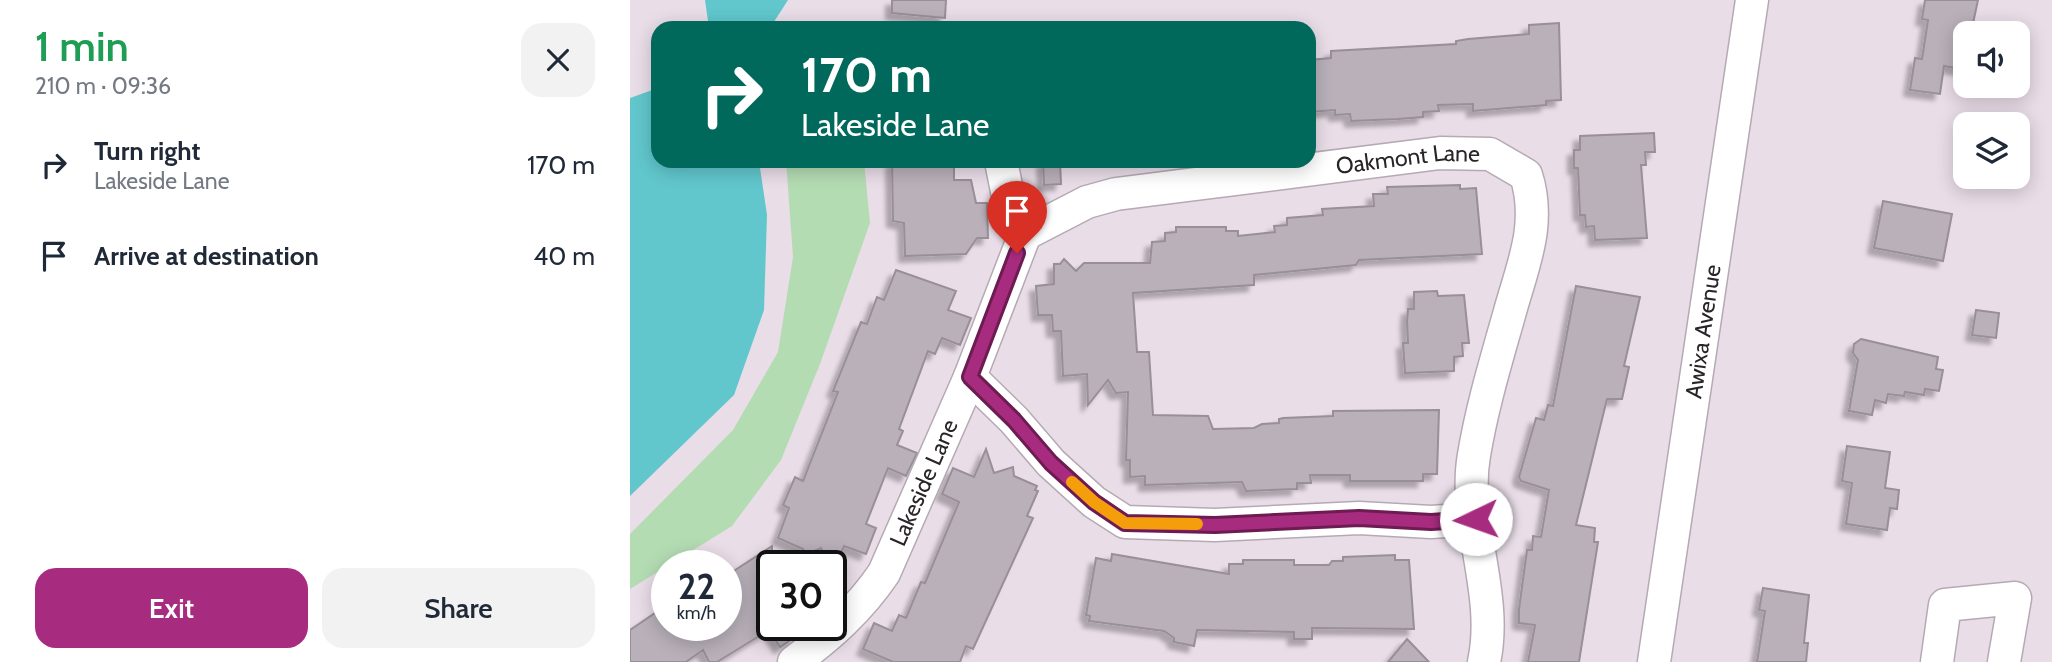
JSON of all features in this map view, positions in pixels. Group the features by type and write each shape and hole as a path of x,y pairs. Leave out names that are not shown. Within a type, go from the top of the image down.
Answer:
{"street":[{"name":"Awixa Avenue","path":"1654,662 1752,0"},
{"name":"Oakmont Lane","path":"1025,234 1087,202 1116,194 1440,153 1490,154 1526,175 1534,215 1529,251 1479,428 1472,464 1487,615 1483,662"},
{"path":"1002,168 1010,206 1025,234"},
{"name":"Lakeside Lane","path":"794,662 843,623 867,598 884,573 970,377 1025,234"},
{"path":"970,377 1014,420 1051,463 1094,502 1125,523 1215,525 1359,518 1431,522 1476,519"},
{"path":"1937,662 1945,605 2015,598 2004,662"}],"green space":[{"path":"787,168 865,168 870,223 820,364 781,460 732,526 693,550 651,550 651,576 630,589 630,534 733,430 778,352 793,257"}],"water":[{"path":"705,0 788,0 774,21 708,21"},
{"path":"651,90 651,168 760,168 767,215 764,310 734,395 630,496 630,98"}],"building":[{"path":"892,0 946,0 945,18 892,13"},
{"path":"1925,0 1978,0 1974,21 1953,21 1953,68 1944,66 1940,94 1910,90 1915,58 1922,59 1928,20 1922,19"},
{"path":"1559,23 1561,100 1546,101 1546,105 1473,111 1473,104 1438,105 1439,111 1423,112 1423,117 1398,119 1351,121 1350,114 1335,115 1335,110 1316,111 1316,59 1331,58 1331,51 1456,44 1456,41 1468,39 1529,34 1529,25"},
{"path":"1654,133 1655,152 1645,152 1646,165 1641,165 1647,238 1595,240 1594,226 1586,227 1585,215 1580,215 1578,168 1574,168 1574,150 1580,150 1580,136"},
{"path":"892,168 954,168 954,180 971,180 976,203 987,203 988,238 977,238 966,254 905,256 904,223 893,221"},
{"path":"1043,168 1060,168 1061,184 1044,185"},
{"path":"1460,185 1460,189 1476,188 1482,254 1359,260 1356,265 1254,275 1254,285 1133,293 1137,352 1149,352 1153,415 1208,416 1213,429 1254,428 1262,424 1279,423 1279,419 1283,418 1333,416 1333,411 1439,410 1437,474 1423,474 1423,481 1350,481 1350,475 1310,475 1311,483 1297,483 1297,489 1246,491 1242,482 1145,485 1145,476 1130,477 1130,460 1126,460 1128,392 1116,393 1108,380 1088,405 1087,374 1063,376 1061,331 1053,331 1052,315 1038,315 1036,286 1054,284 1054,264 1060,264 1064,259 1076,271 1084,263 1150,263 1152,242 1165,241 1165,233 1176,232 1176,227 1226,227 1226,231 1238,231 1238,236 1275,232 1274,226 1287,225 1287,218 1323,215 1322,209 1374,206 1373,194 1388,194 1387,187"},
{"path":"1883,201 1952,214 1943,261 1874,248"},
{"path":"896,270 956,291 948,310 971,318 960,345 942,338 935,354 928,351 899,429 903,431 897,445 917,453 906,476 888,468 866,524 876,528 866,554 844,546 842,550 803,550 778,538 789,508 783,505 795,477 803,481 838,392 833,391 861,322 867,324 877,297 884,300"},
{"path":"1576,286 1640,297 1624,366 1629,367 1622,399 1607,399 1576,525 1595,528 1594,542 1598,542 1579,662 1528,662 1535,625 1519,623 1519,609 1527,550 1532,550 1533,536 1541,537 1549,490 1521,481 1519,477 1536,418 1544,420 1548,405 1553,406"},
{"path":"1437,291 1438,296 1464,295 1469,343 1462,343 1463,356 1454,357 1454,371 1405,373 1403,343 1408,343 1408,309 1414,309 1414,292"},
{"path":"1976,310 1999,313 1996,338 1972,335"},
{"path":"1861,339 1938,357 1936,369 1943,370 1939,391 1925,389 1924,395 1905,392 1904,396 1888,394 1886,403 1875,400 1872,415 1849,411 1858,360 1853,353 1854,344"},
{"path":"1847,446 1890,452 1885,488 1899,490 1897,509 1890,508 1887,530 1846,524 1852,483 1842,481"},
{"path":"986,449 994,473 1013,467 1014,476 1037,486 1035,490 1038,491 1027,516 1033,518 973,649 966,646 960,662 893,662 863,649 874,623 892,631 899,615 906,618 921,582 925,583 959,502 942,494 953,468 974,477"},
{"path":"1112,554 1229,574 1229,564 1243,564 1243,560 1294,560 1294,565 1329,565 1332,561 1343,561 1343,557 1395,555 1395,560 1409,560 1414,629 1312,628 1312,639 1294,639 1294,632 1197,630 1194,646 1174,642 1174,638 1164,631 1089,621 1090,616 1086,615 1096,558 1111,561"},
{"path":"756,556 756,638 717,662 709,662 703,650 686,662 630,662 630,630 651,616 651,641 742,641 742,566"},
{"path":"1763,588 1809,595 1804,643 1808,643 1806,662 1757,662 1765,611 1759,610"},
{"path":"1407,639 1429,662 1388,662"},
{"path":"776,641 789,641 780,647"}],"slow traffic":[{"path":"1072,482 1094,502 1125,523 1197,524"}],"route":[{"path":"1017,253 970,377 1014,420 1051,463 1094,502 1125,523 1215,525 1359,518 1431,522 1476,519"}]}
